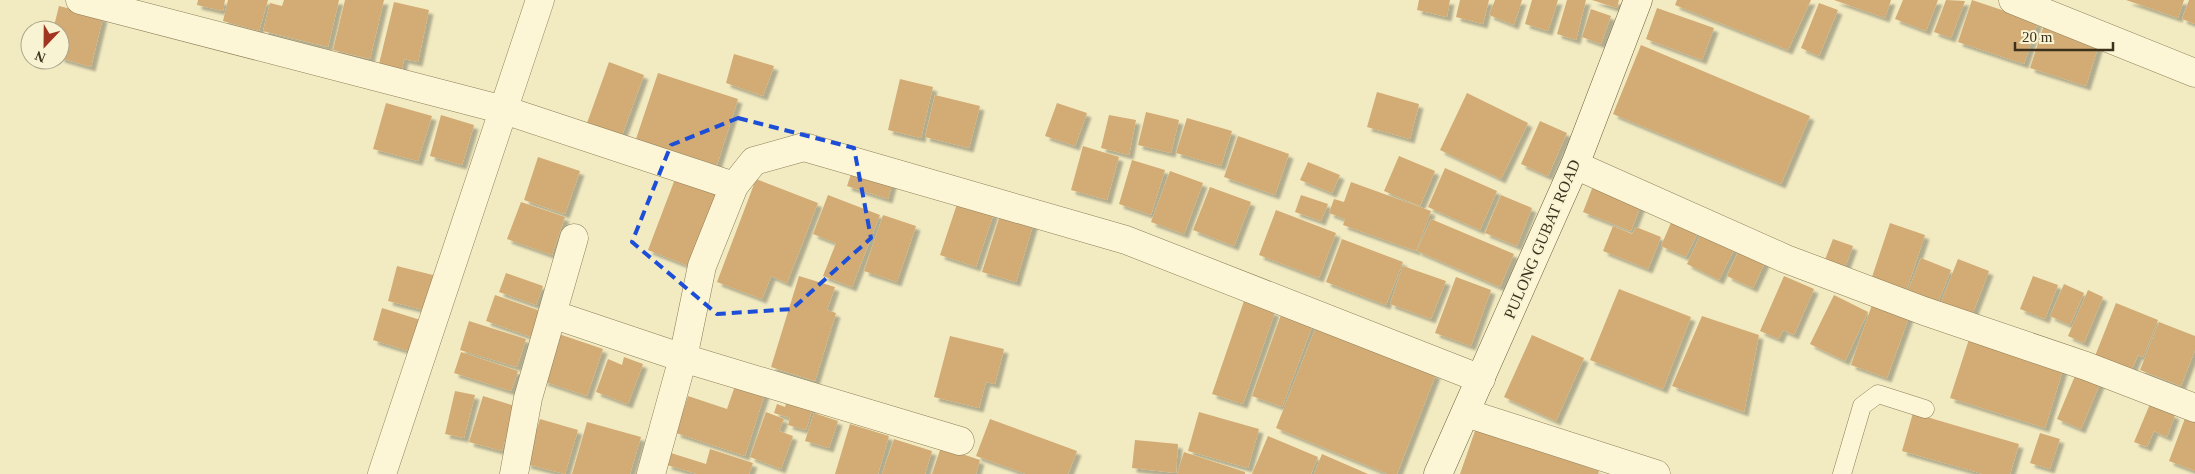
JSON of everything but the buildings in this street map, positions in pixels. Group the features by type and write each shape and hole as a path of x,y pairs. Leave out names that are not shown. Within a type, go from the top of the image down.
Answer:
{"street":[{"path":"80,0 504,110 734,186"},
{"path":"382,474 540,0"},
{"name":"PULONG GUBAT ROAD","path":"1438,474 1575,165 1638,0"},
{"path":"2013,0 2195,73"},
{"path":"651,474 682,358 702,266 734,186 754,161 804,148 1126,240 1481,379"},
{"path":"1575,165 1786,259 1924,311 2086,366 2195,408"},
{"path":"514,474 528,398 574,238"},
{"path":"552,314 682,358 960,440"},
{"path":"1466,413 1656,474"}],"lane":[{"path":"1842,474 1862,406 1878,394 1925,409"}],"highlighted area":[{"path":"738,118 854,148 871,238 792,309 717,314 632,242 671,145"}]}
